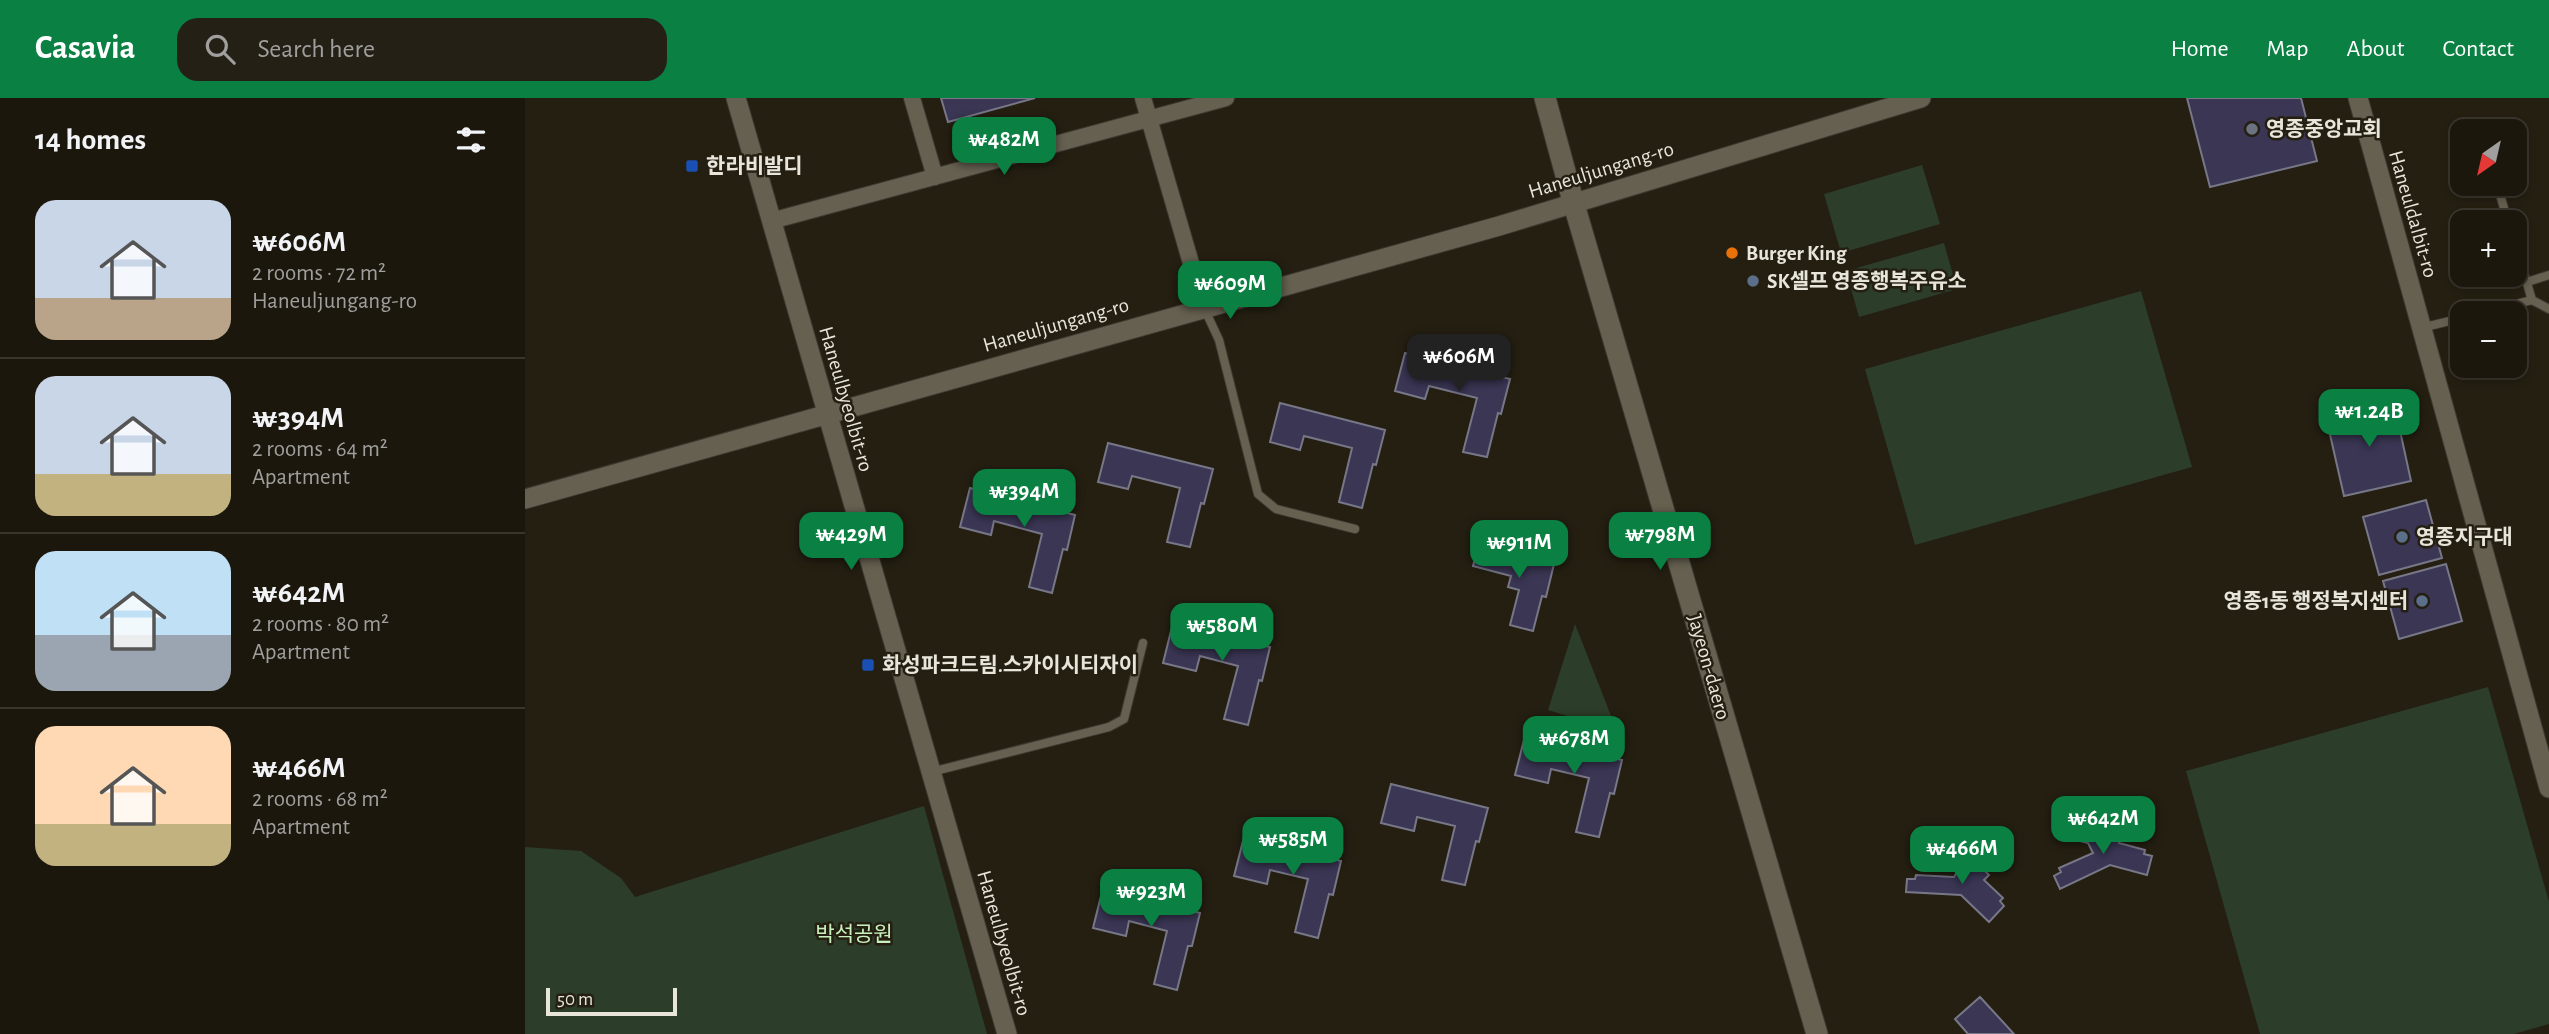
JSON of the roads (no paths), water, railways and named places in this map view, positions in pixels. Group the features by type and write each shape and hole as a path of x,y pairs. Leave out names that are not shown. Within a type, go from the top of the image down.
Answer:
{"main road":[{"name":"Jayeon-daero","path":"1545,98 1817,1034"}],"street":[{"name":"Haneulbyeolbit-ro","path":"736,98 1007,1034"},
{"path":"912,98 935,177"},
{"path":"1143,98 1204,308"},
{"path":"771,221 1226,98"},
{"name":"Haneuljungang-ro","path":"525,499 1499,226 1573,201 1921,98"},
{"name":"Haneuldalbit-ro","path":"2357,98 2549,788"}],"lane":[{"path":"2532,300 2527,282 2549,275"},
{"path":"2527,301 2532,300 2549,309"},
{"path":"1204,308 1219,340 1258,494 1276,509 1355,529"},
{"path":"2421,328 2450,321"},
{"path":"931,772 1109,727 1123,719 1143,643"}],"place":[{"name":"영종중앙교회","path":"2252,129"},
{"name":"한라비발디","path":"692,166"},
{"name":"Burger King","path":"1732,253"},
{"name":"SK셀프 영종행복주유소","path":"1753,281"},
{"name":"영종지구대","path":"2402,537"},
{"name":"영종1동 행정복지센터","path":"2422,601"},
{"name":"화성파크드림.스카이시티자이","path":"868,665"}],"park label":[{"name":"박석공원","path":"854,934"}]}
